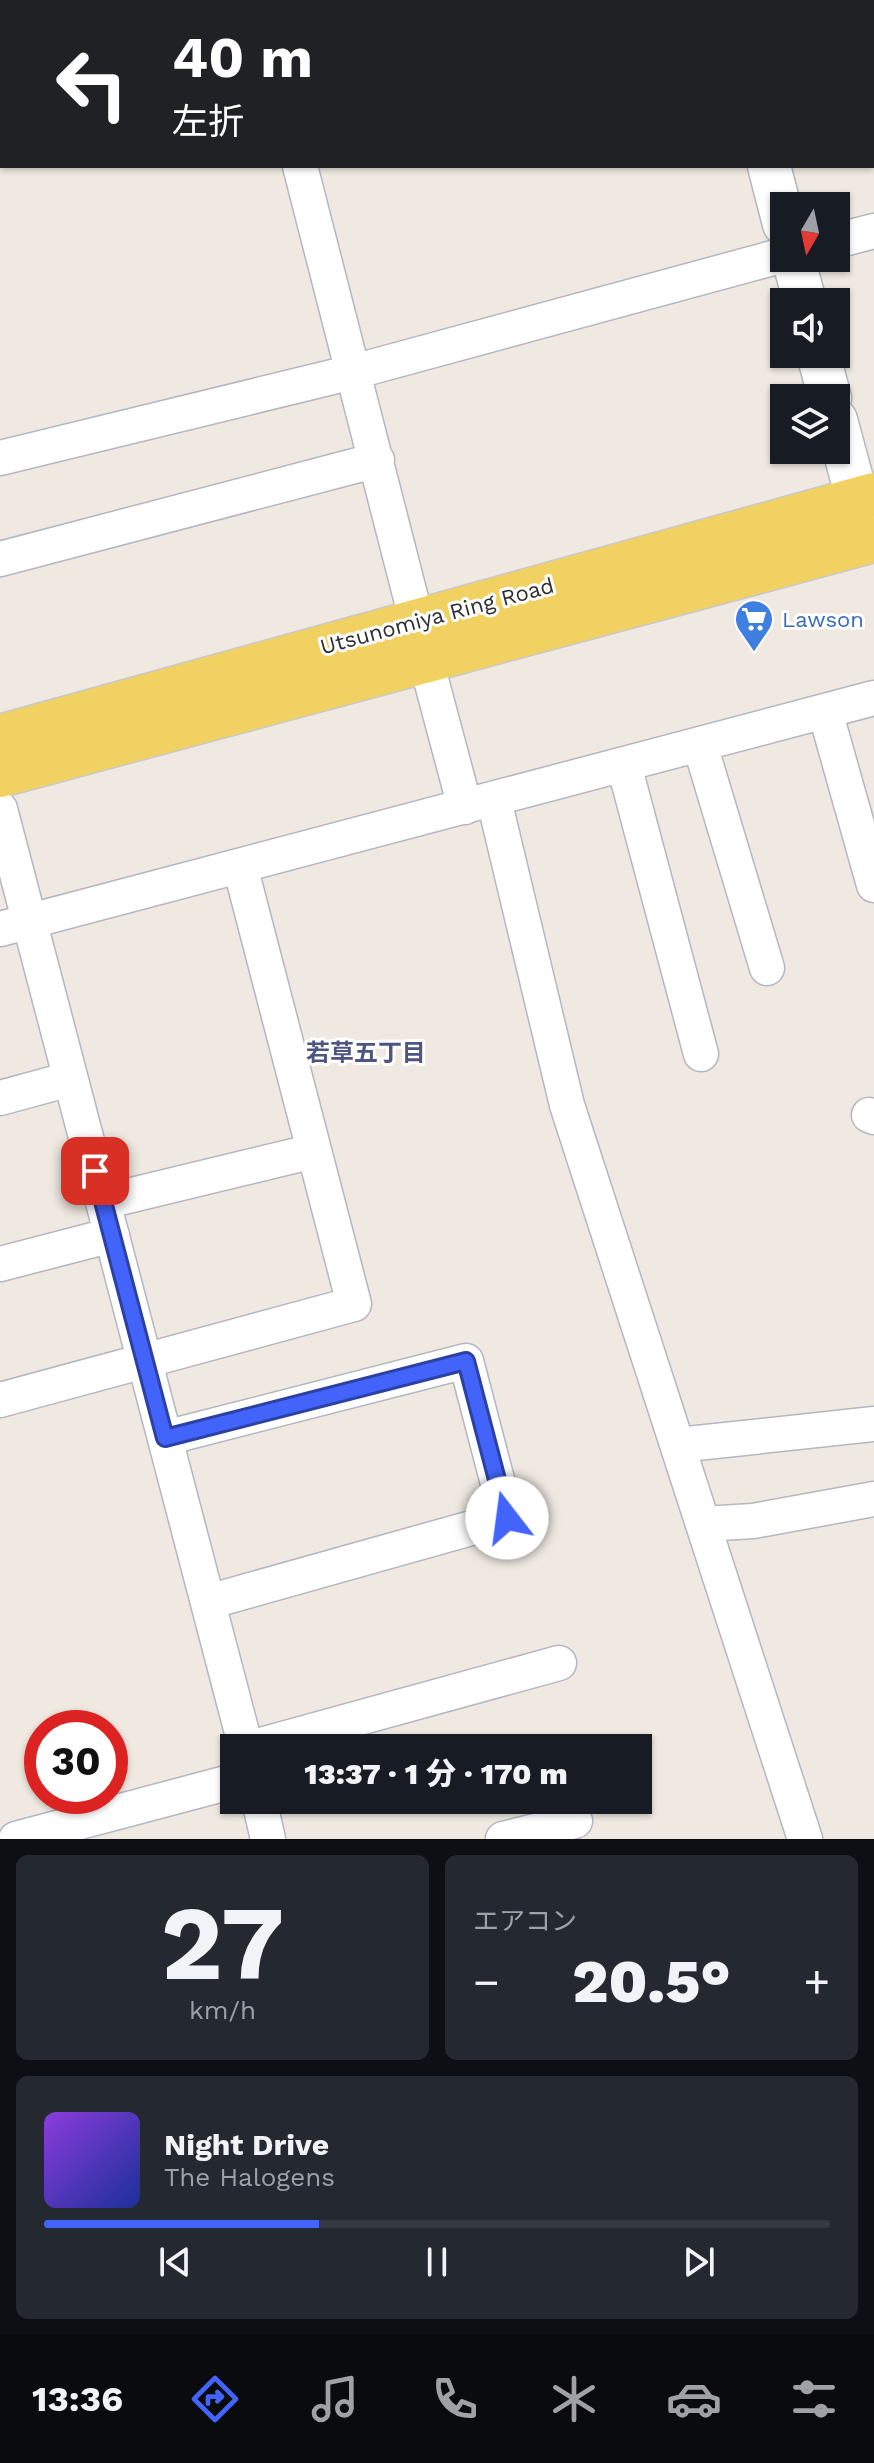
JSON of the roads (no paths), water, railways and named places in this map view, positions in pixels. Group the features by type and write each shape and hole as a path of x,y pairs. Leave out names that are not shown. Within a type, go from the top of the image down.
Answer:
{"main road":[{"name":"Utsunomiya Ring Road","path":"0,775 183,725 421,641 866,497"},
{"name":"Utsunomiya Ring Road","path":"0,737 113,706 872,547"},
{"path":"0,711 63,704 113,706"},
{"path":"0,808 105,772 183,725"}],"street":[{"path":"301,168 421,641 480,804 567,1105 805,1839"},
{"path":"770,168 776,192"},
{"path":"850,237 874,231"},
{"path":"0,458 353,372 770,259"},
{"path":"850,456 866,497 872,547"},
{"path":"0,559 377,460"},
{"path":"14,926 874,698"},
{"path":"825,711 874,885"},
{"path":"700,745 767,968"},
{"path":"624,765 701,1054"},
{"path":"0,808 14,926 70,1079 244,1734"},
{"path":"0,1400 146,1363 354,1304 240,866"},
{"path":"0,1098 70,1079"},
{"path":"103,1202 314,1151"},
{"path":"0,1264 112,1235"},
{"path":"165,1438 466,1361 507,1518 208,1602"},
{"path":"678,1445 874,1424"},
{"path":"703,1524 753,1521 874,1499"},
{"path":"299,1734 559,1663"},
{"path":"16,1839 220,1785"},
{"path":"262,1814 268,1839"},
{"path":"503,1839 575,1821"}],"place":[{"name":"Lawson","path":"754,653"}],"district":[{"name":"若草五丁目","path":"366,1053"}]}
